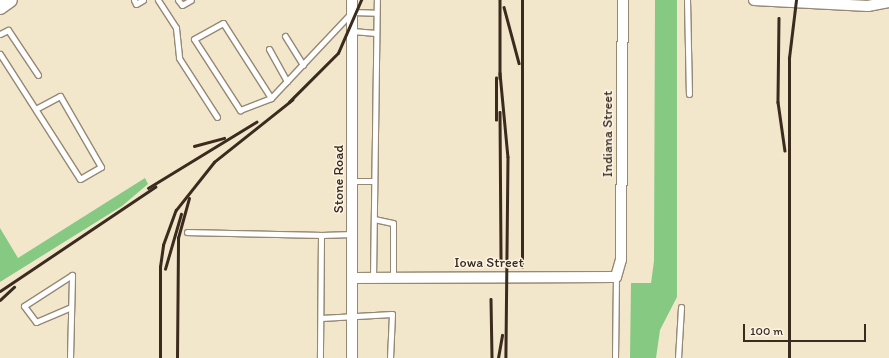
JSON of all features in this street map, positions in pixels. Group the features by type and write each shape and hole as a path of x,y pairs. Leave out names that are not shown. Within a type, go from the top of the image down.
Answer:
{"street":[{"path":"0,7 10,0"},
{"name":"Stone Road","path":"352,0 352,358"},
{"name":"Indiana Street","path":"618,273 623,0"},
{"path":"754,0 830,2 868,6 889,2"},
{"name":"Iowa Street","path":"352,278 618,273"}],"lane":[{"path":"134,0 136,4 143,0"},
{"path":"158,0 176,28 179,58 217,117"},
{"path":"178,0 182,5 191,0"},
{"path":"373,278 377,0"},
{"path":"687,0 689,94"},
{"path":"271,98 223,23 194,39 240,110 271,98 352,12 376,13"},
{"path":"0,34 8,30 38,75"},
{"path":"352,31 376,32"},
{"path":"285,36 303,65"},
{"path":"269,49 287,81"},
{"path":"0,54 37,108 80,179 101,167 60,96 37,108"},
{"path":"353,181 374,181"},
{"path":"374,219 394,223 393,277"},
{"path":"187,232 321,235 352,234"},
{"path":"320,358 321,235"},
{"path":"615,358 618,273"},
{"path":"70,358 72,276 24,306 36,322 71,307"},
{"path":"678,358 681,306"},
{"path":"321,318 352,318 392,314 390,358"}],"green space":[{"path":"655,0 677,0 677,297 660,330 656,358 630,358 631,283 651,283 654,261"},
{"path":"145,178 148,184 122,206 0,282 0,228 18,258"}],"railway":[{"path":"289,102 338,53 361,0"},
{"path":"500,0 500,78"},
{"path":"522,0 522,267"},
{"path":"789,358 789,58 796,0"},
{"path":"504,7 519,63"},
{"path":"779,18 778,102 785,151"},
{"path":"500,73 508,157 506,358"},
{"path":"496,78 496,120"},
{"path":"160,358 160,267 163,245 176,210 214,162 292,100"},
{"path":"500,112 501,259"},
{"path":"148,188 256,122"},
{"path":"194,146 224,138"},
{"path":"0,291 155,187"},
{"path":"177,358 178,238 189,198"},
{"path":"165,269 181,214"},
{"path":"0,300 14,287"},
{"path":"491,299 492,358"},
{"path":"498,358 502,335"}]}
